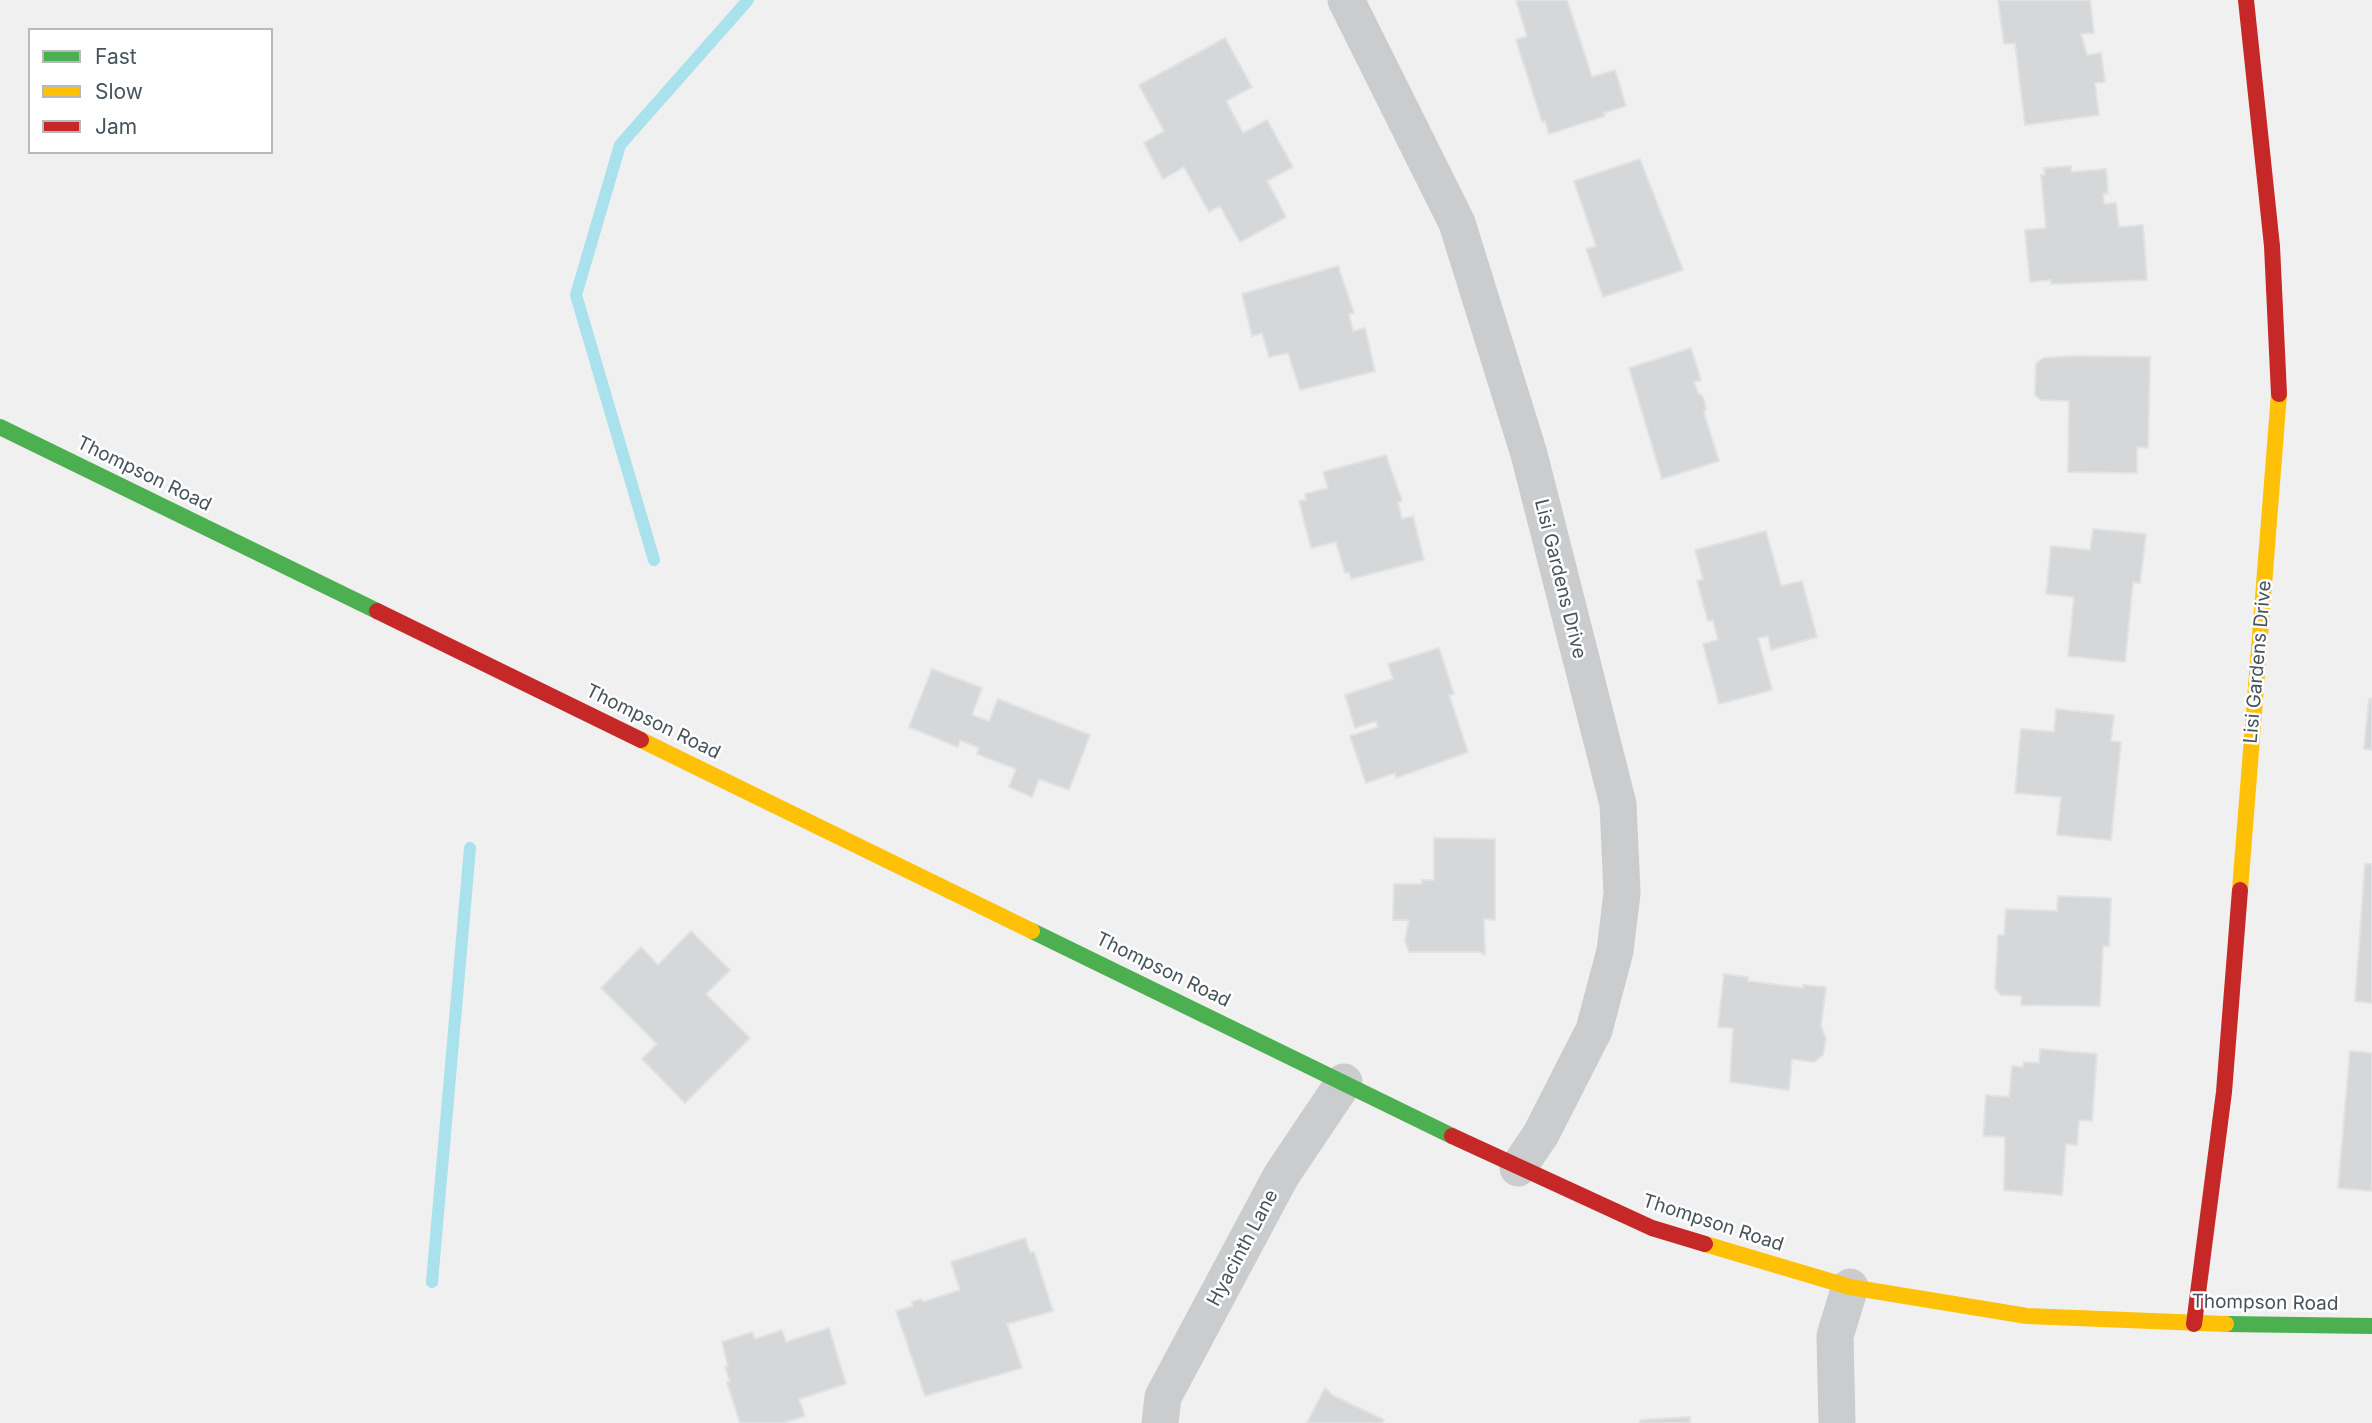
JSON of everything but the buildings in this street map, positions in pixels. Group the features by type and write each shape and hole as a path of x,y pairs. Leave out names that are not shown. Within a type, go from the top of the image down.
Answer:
{"street":[{"name":"Lisi Gardens Drive","path":"1346,0 1457,223 1528,454 1618,804 1622,893 1615,951 1594,1030 1541,1134 1518,1168"},
{"name":"Lisi Gardens Drive","path":"2193,1324 2224,1092 2279,390 2272,246 2246,0"},
{"name":"Thompson Road","path":"0,427 1518,1168 1652,1228 1850,1287 2027,1316 2193,1324 2372,1326"},
{"name":"Hyacinth Lane","path":"1160,1423 1163,1397 1281,1176 1344,1082"},
{"path":"1837,1423 1836,1336 1850,1287"}],"waterway":[{"path":"654,560 576,295 620,145 748,0"},
{"path":"432,1282 470,848"}],"traffic: fast":[{"path":"0,427 377,611"},
{"path":"1032,931 1452,1136"},
{"path":"2226,1324 2372,1326"}],"traffic: slow":[{"path":"2240,890 2279,394"},
{"path":"641,740 1032,931"},
{"path":"1705,1244 1850,1287 2027,1316 2226,1324"}],"traffic: jam":[{"path":"2246,0 2272,246 2279,394"},
{"path":"377,611 641,740"},
{"path":"2194,1324 2224,1092 2240,890"},
{"path":"1452,1136 1652,1228 1705,1244"}]}
